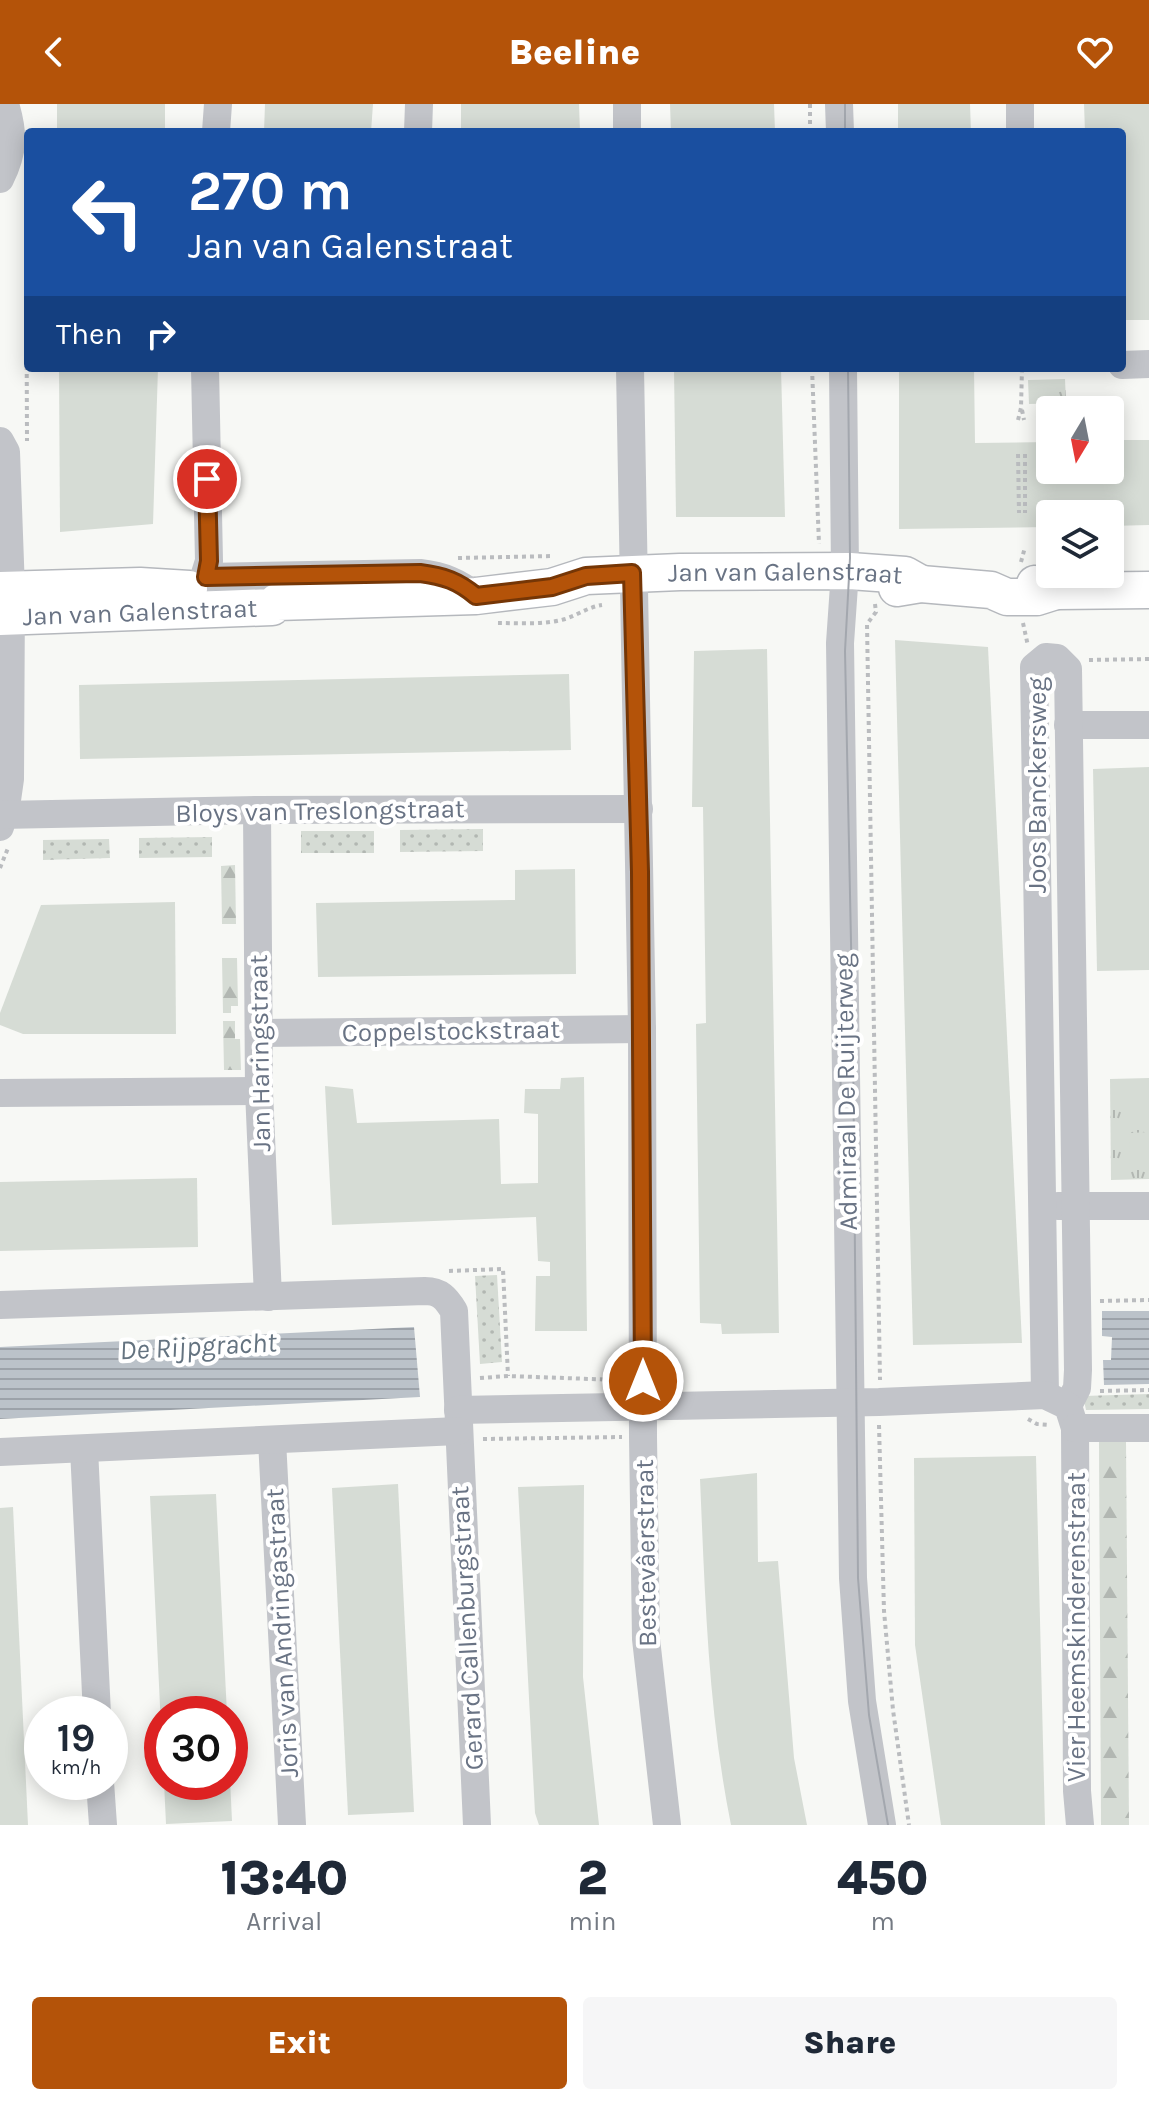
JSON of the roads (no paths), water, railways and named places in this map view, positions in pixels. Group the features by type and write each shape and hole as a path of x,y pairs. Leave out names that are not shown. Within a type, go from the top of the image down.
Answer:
{"main road":[{"name":"Jan van Galenstraat","path":"6,603 196,592 272,607 277,602 476,596 552,587 588,591 633,580 845,579 901,588 921,584 991,590 1009,583 1036,584 1056,591 1149,590"}],"street":[{"path":"0,179 11,157 12,126 5,104"},
{"path":"216,128 218,104"},
{"path":"418,128 419,104"},
{"path":"627,104 627,128"},
{"path":"825,104 826,128"},
{"path":"839,104 840,128"},
{"path":"1020,104 1020,128"},
{"path":"1126,365 1149,364"},
{"path":"196,592 209,561 205,372"},
{"name":"Bestevâerstraat","path":"630,372 642,1029 646,1639 667,1825"},
{"name":"Admiraal De Ruijterweg","path":"829,372 845,579"},
{"name":"Admiraal De Ruijterweg","path":"843,372 845,579 840,658 856,1402 885,1822"},
{"path":"1,819 10,779 6,452 14,445"},
{"name":"Jan van Galenstraat","path":"196,592 420,573 440,575 458,582 476,596"},
{"name":"Joos Banckersweg","path":"1046,657 1057,658 1068,669 1077,1302 1066,1404 1042,1206 1034,667 1046,657"},
{"path":"1068,725 1149,725"},
{"name":"Bloys van Treslongstraat","path":"1,819 257,810 639,809"},
{"name":"Jan Haringstraat","path":"257,810 259,1091 268,1297"},
{"name":"Coppelstockstraat","path":"259,1033 642,1029"},
{"path":"0,1093 259,1091"},
{"path":"1042,1206 1149,1206"},
{"path":"0,1305 425,1291 440,1293 454,1311 458,1420"},
{"path":"0,1452 272,1440 458,1420 643,1405 856,1402 1066,1404 1149,1428"},
{"name":"Vier Heemskinderenstraat","path":"1066,1404 1080,1825"},
{"name":"Gerard Callenburgstraat","path":"458,1420 477,1825"},
{"name":"Joris van Andringastraat","path":"272,1440 292,1825"},
{"path":"84,1449 96,1696"},
{"path":"101,1800 103,1825"}],"water":[{"path":"1102,1311 1149,1311 1149,1384 1104,1385 1103,1360 1111,1360 1112,1337 1102,1336"},
{"name":"De Rijpgracht","path":"414,1327 420,1397 0,1419 0,1347"}],"tram line":[{"path":"845,104 845,128"},
{"path":"848,372 850,558 845,651 853,1040 858,1578 869,1715 888,1825"},
{"path":"839,980 841,1108"}]}
